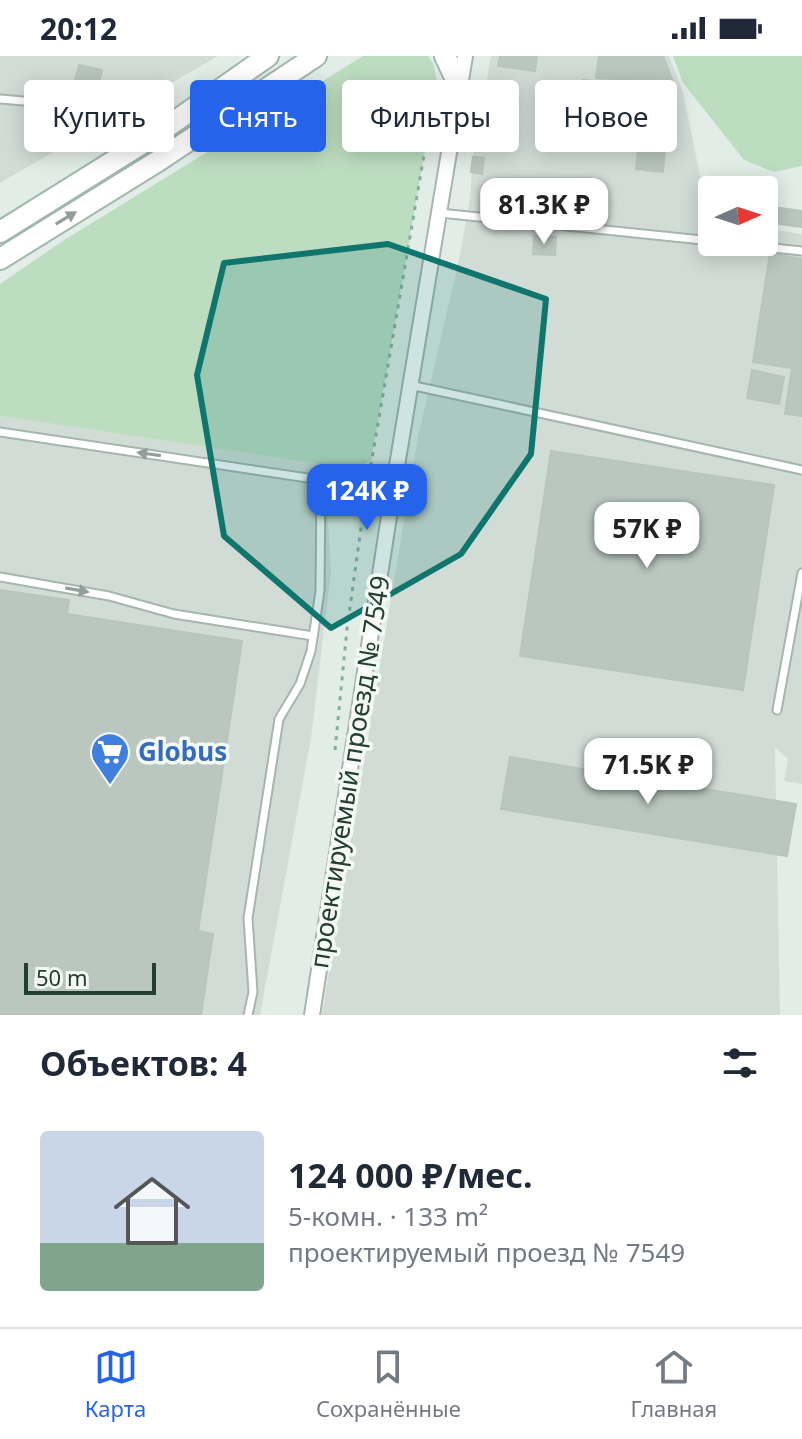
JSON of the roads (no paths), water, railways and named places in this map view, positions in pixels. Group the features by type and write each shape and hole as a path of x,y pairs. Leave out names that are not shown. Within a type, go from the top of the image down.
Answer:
{"main road":[{"path":"174,122 268,56"},
{"path":"0,259 158,161 316,56"},
{"path":"445,56 456,80"},
{"path":"0,232 128,152"}],"street":[{"name":"проектируемый проезд № 7549","path":"461,80 465,56"},
{"name":"проектируемый проезд № 7549","path":"312,1015 449,152"}],"lane":[{"path":"0,99 24,101"},
{"path":"438,213 698,240"},
{"path":"778,248 802,251"},
{"path":"410,385 802,470"},
{"path":"0,432 321,480 367,486 394,484"},
{"path":"248,1015 253,992 248,918 279,719 300,684 313,636 323,558 321,480"},
{"path":"777,710 802,573"},
{"path":"0,577 109,596 174,614 313,636"}],"place":[{"name":"Globus","path":"110,786"}]}
